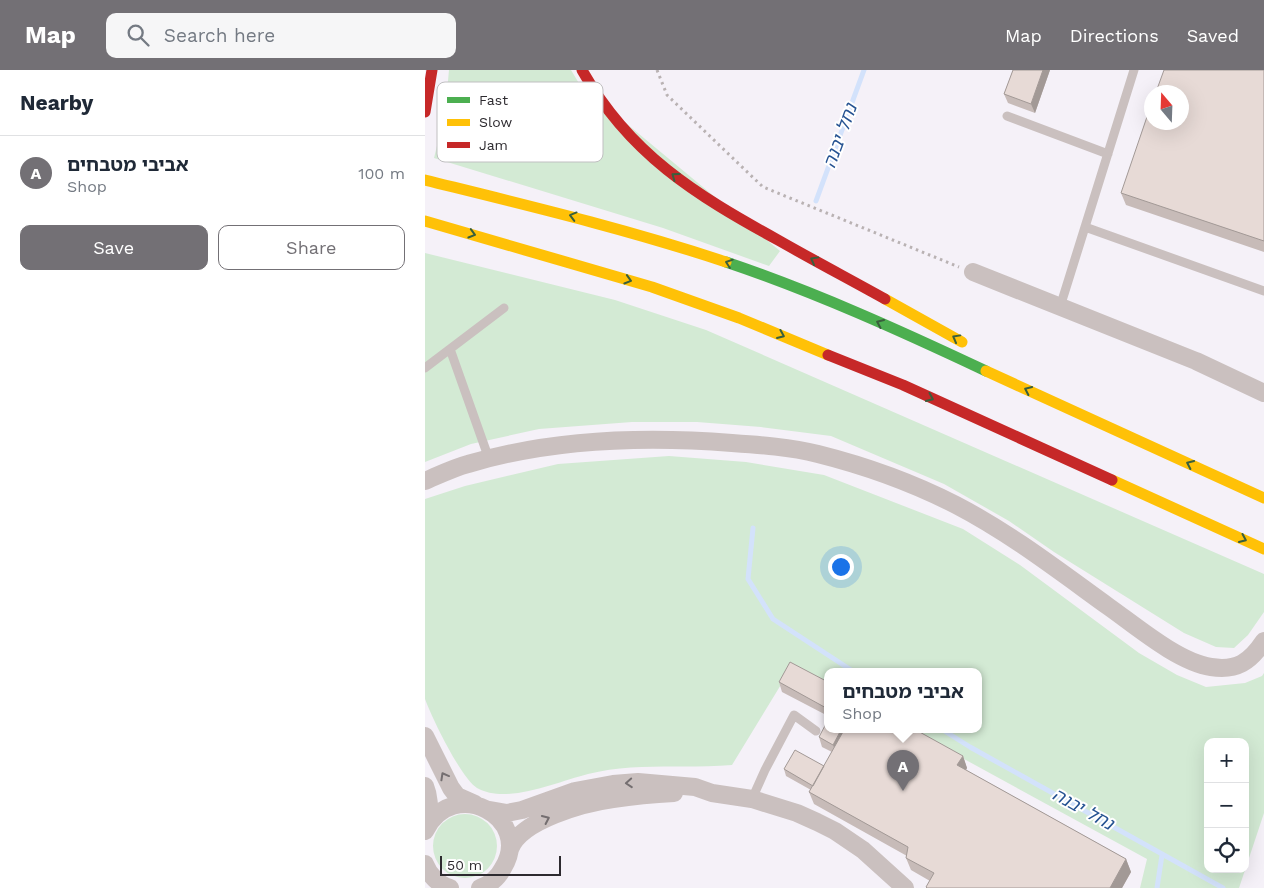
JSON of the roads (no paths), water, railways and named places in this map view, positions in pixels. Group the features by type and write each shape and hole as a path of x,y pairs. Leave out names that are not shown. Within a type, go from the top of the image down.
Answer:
{"highway":[{"path":"425,112 432,70"},
{"path":"582,70 588,82"},
{"path":"603,103 630,136 657,163 697,192 729,213 970,346"},
{"path":"425,180 628,231 742,268 849,309 1264,498"},
{"path":"425,221 652,287 739,318 903,385 1264,549"},
{"path":"1022,375 1151,447"}],"street":[{"path":"973,272 1196,360 1264,393"},
{"path":"425,481 467,464 489,459 563,446 620,440 695,440 769,446 817,453 914,486 957,506 1029,549 1143,632 1192,661 1209,667 1224,668 1241,665 1255,655 1264,640"},
{"path":"425,736 451,788 457,796 483,807 501,821 508,834 510,849"},
{"path":"427,827 438,813 449,806 463,803 507,813 522,810 575,792 613,784 638,782 677,784 695,787 712,793"},
{"path":"425,786 429,808 427,827"},
{"path":"480,888 488,885 499,876 507,863 512,842 525,830 548,818 588,804 612,799 658,794 712,793 752,799 797,813 835,832 863,850 905,888"},
{"path":"425,864 435,879 445,888"}],"lane":[{"path":"1060,307 1134,70"},
{"path":"1007,116 1108,154"},
{"path":"1085,227 1264,291"},
{"path":"425,368 504,308"},
{"path":"450,349 489,459"},
{"path":"752,799 794,715 817,731"}],"waterway":[{"name":"נחל יבנה","path":"816,201 864,70"},
{"name":"נחל יבנה","path":"753,528 748,579 773,619 848,668"},
{"name":"נחל יבנה","path":"948,733 1223,888"},
{"path":"1157,888 1162,855"}],"place":[{"name":"אביבי מטבחים","path":"903,791"}]}
